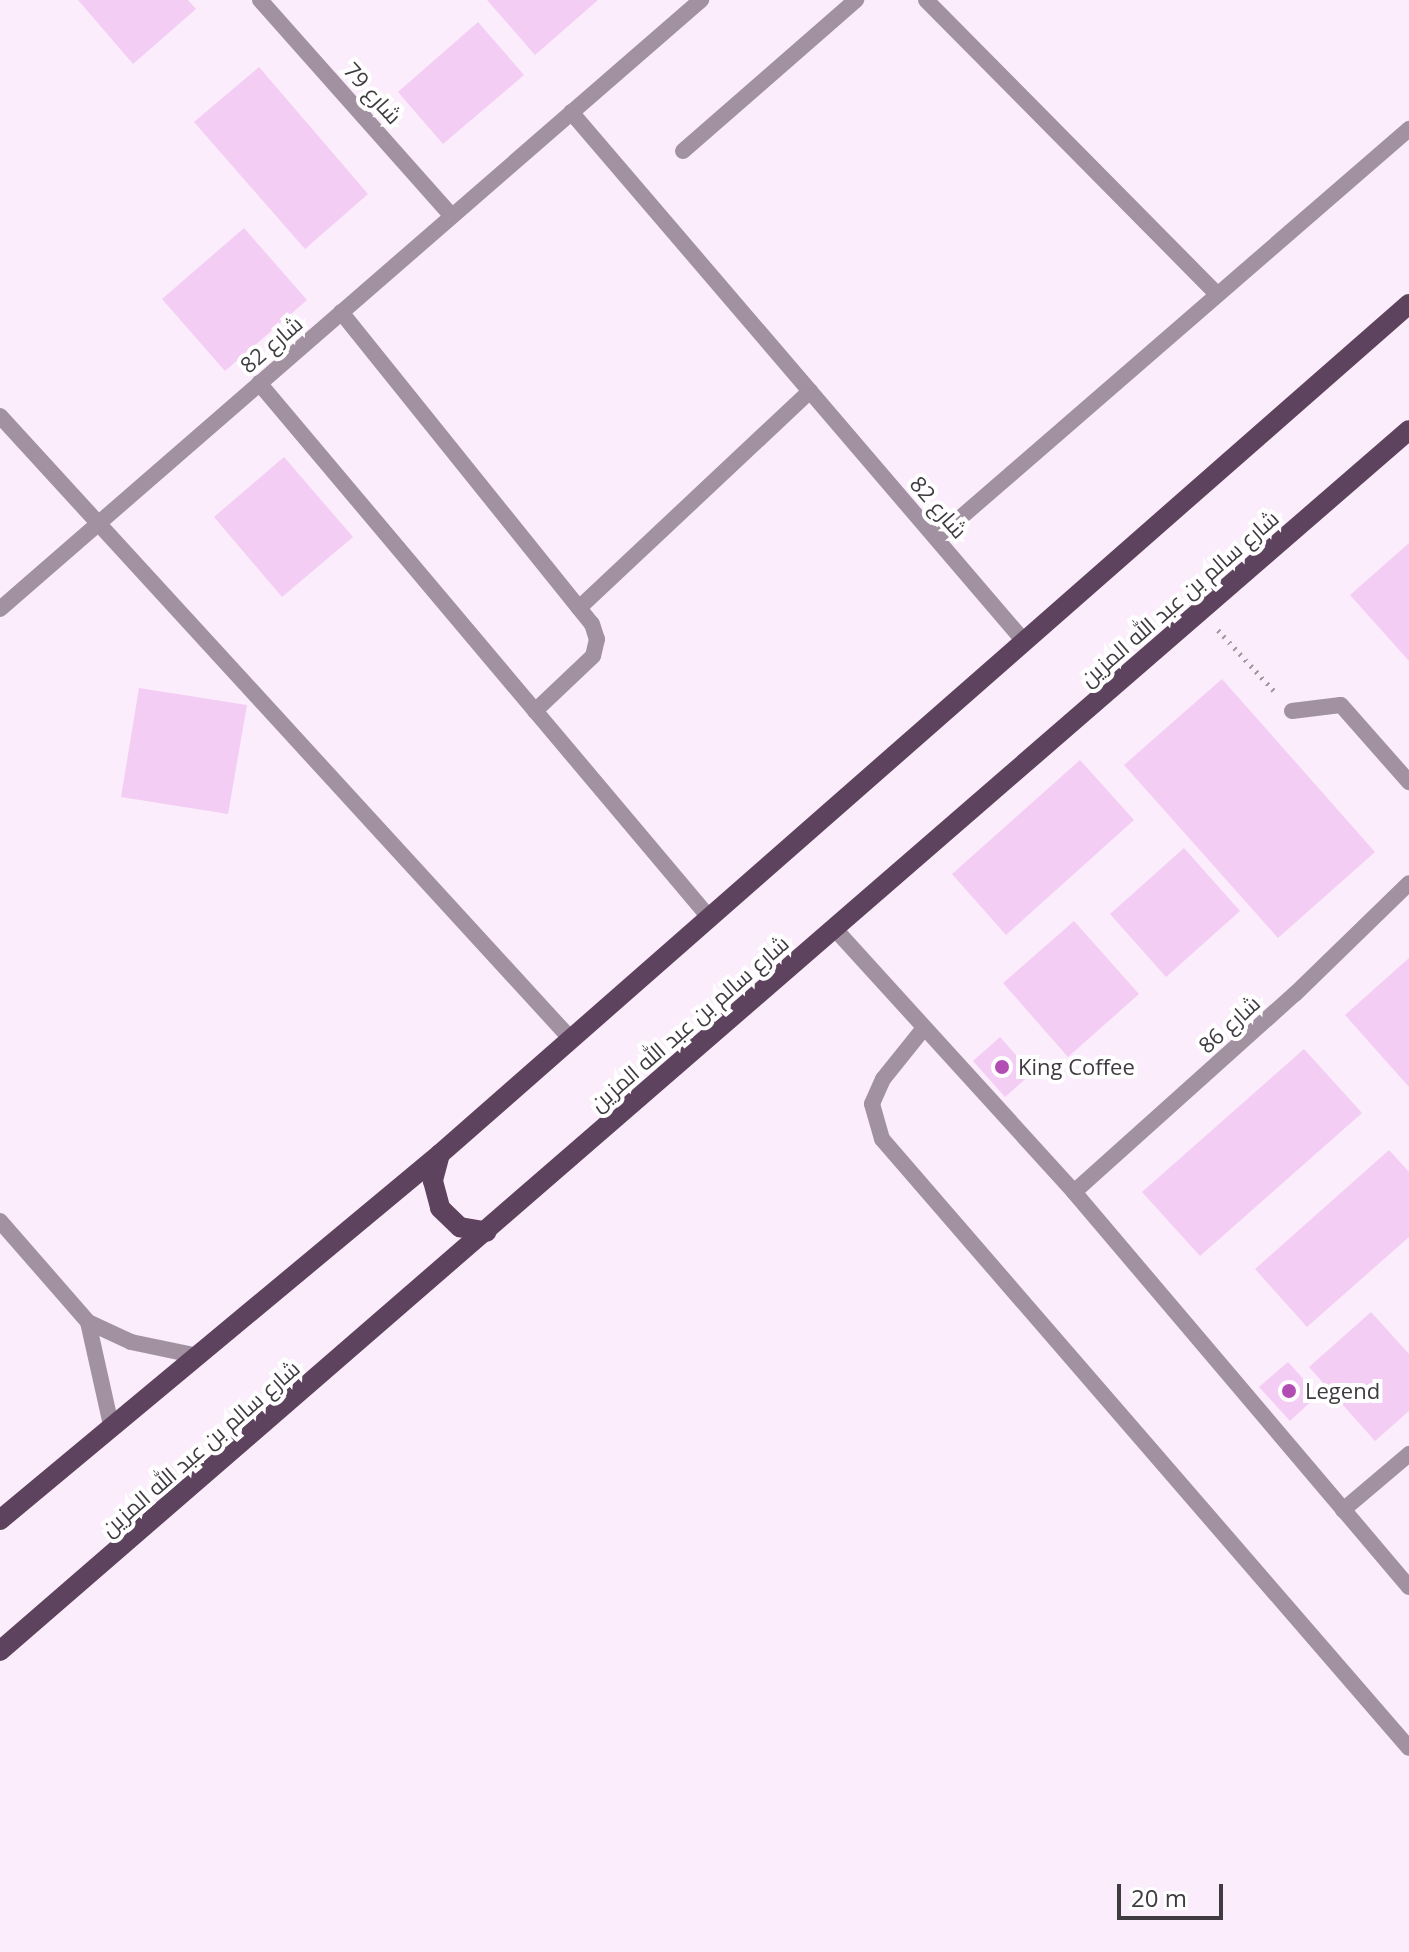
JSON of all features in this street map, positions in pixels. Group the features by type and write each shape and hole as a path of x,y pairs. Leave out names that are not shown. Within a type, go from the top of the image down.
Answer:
{"main road":[{"path":"0,1520 193,1355 440,1154 1022,639 1409,304"},
{"name":"شارع سالم بن عبد الله المزين","path":"0,1651 1409,430"},
{"path":"440,1154 433,1181 440,1208 460,1227 487,1232"}],"street":[{"name":"شارع 79","path":"260,0 452,216"},
{"name":"شارع 82","path":"0,609 701,0"},
{"path":"683,151 856,0"},
{"path":"926,0 1217,294"},
{"name":"شارع 82","path":"571,112 1022,639"},
{"path":"937,538 1409,129"},
{"path":"341,312 595,632 593,656 535,711"},
{"path":"259,383 708,916"},
{"path":"579,608 810,391"},
{"path":"0,416 96,525 570,1038"},
{"path":"1292,711 1341,705 1409,782"},
{"name":"شارع 86","path":"1074,1192 1295,994 1409,883"},
{"path":"834,928 1074,1192 1409,1587"},
{"path":"924,1028 883,1079 872,1104 882,1139 1409,1748"},
{"path":"2,1227 88,1322 131,1342 193,1355"},
{"path":"88,1322 111,1425"},
{"path":"1343,1510 1409,1454"}],"path":[{"path":"1201,611 1292,711"}],"building":[{"path":"78,0 188,0 196,9 133,64"},
{"path":"487,0 598,0 535,55"},
{"path":"478,22 524,75 443,144 398,92"},
{"path":"259,67 368,194 305,249 194,122"},
{"path":"244,228 307,300 225,371 162,299"},
{"path":"284,457 353,537 282,597 214,517"},
{"path":"1409,543 1409,661 1350,595"},
{"path":"1222,679 1375,852 1278,938 1124,765"},
{"path":"139,688 247,705 228,814 121,797"},
{"path":"1080,760 1134,820 1006,935 952,874"},
{"path":"1184,848 1240,911 1166,977 1110,914"},
{"path":"1074,921 1139,994 1068,1057 1003,983"},
{"path":"1409,958 1409,1087 1345,1015"},
{"name":"King Coffee","path":"1000,1037 1032,1073 1005,1097 973,1061"},
{"path":"1304,1049 1362,1113 1200,1256 1142,1192"},
{"path":"1389,1150 1409,1172 1409,1237 1307,1327 1255,1269"},
{"path":"1371,1312 1409,1354 1409,1411 1375,1441 1309,1367"},
{"name":"Legend","path":"1288,1362 1318,1395 1290,1421 1259,1387"}],"place":[{"name":"King Coffee","path":"1002,1067"},
{"name":"Legend","path":"1289,1391"}]}
